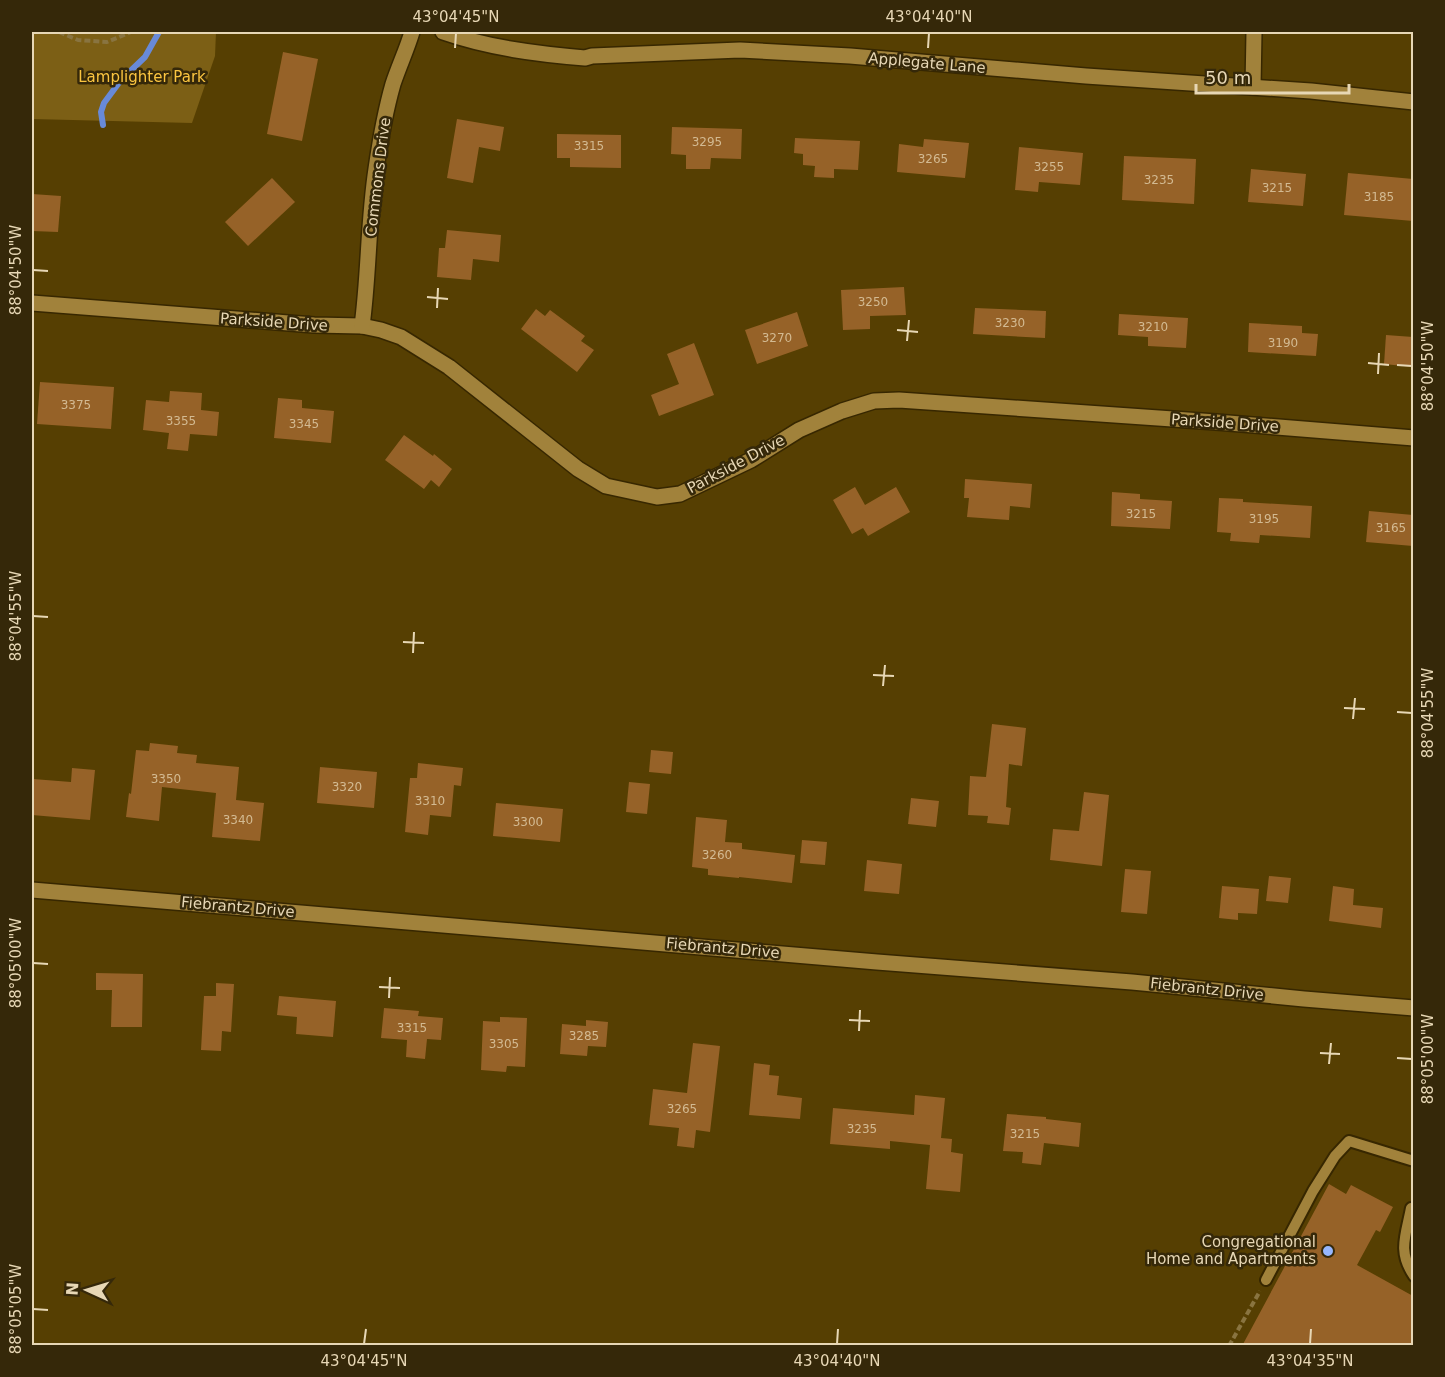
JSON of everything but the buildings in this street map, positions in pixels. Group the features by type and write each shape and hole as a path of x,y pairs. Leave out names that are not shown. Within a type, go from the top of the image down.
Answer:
{"street":[{"name":"Commons Drive","path":"362,326 376,168 391,91 412,32"},
{"name":"Applegate Lane","path":"443,32 505,48 585,58 740,50 850,56 1086,76 1311,91 1413,102"},
{"path":"1253,87 1254,32"},
{"name":"Parkside Drive","path":"32,303 314,325 362,326 381,330 401,337 449,367 578,469 606,486 657,497 680,494 751,460 799,430 842,411 874,401 899,400 1054,410 1413,438"},
{"name":"Fiebrantz Drive","path":"32,890 1132,982 1413,1008"}],"lane":[{"path":"1266,1280 1318,1183 1335,1156 1349,1141 1413,1161"},
{"path":"1413,1207 1403,1246 1406,1263 1413,1276"}],"path":[{"path":"59,32 78,40 107,42 131,32"},
{"path":"1229,1346 1266,1280"}],"green space":[{"name":"Lamplighter Park","path":"32,32 216,32 215,56 192,123 32,119"}],"waterway":[{"path":"103,125 101,112 104,103 121,80 145,57 159,32"}],"place":[{"name":"Congregational Home and Apartments","path":"1328,1251"}]}
